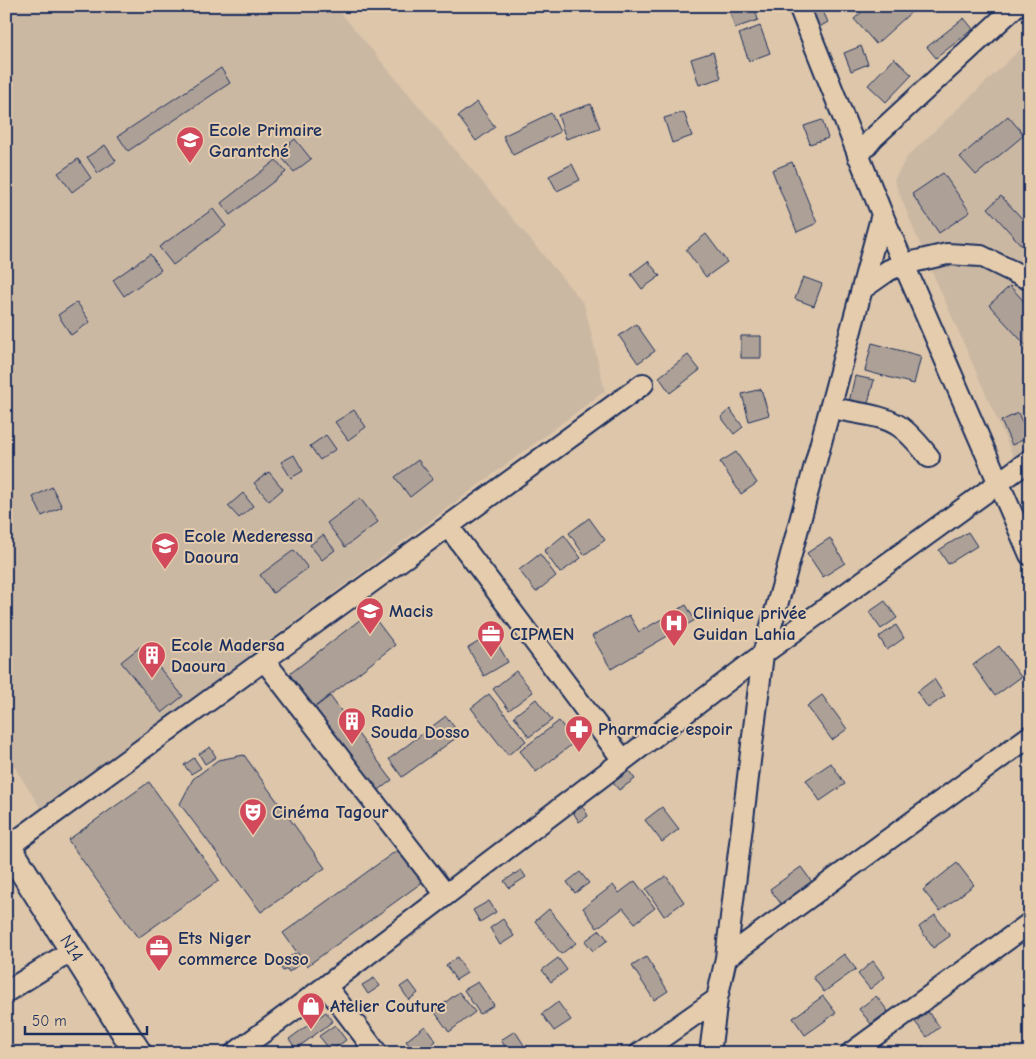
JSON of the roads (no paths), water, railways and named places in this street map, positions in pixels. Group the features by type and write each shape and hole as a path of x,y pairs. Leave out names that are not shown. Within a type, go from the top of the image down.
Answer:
{"main road":[{"name":"N14","path":"7,845 138,1053"}],"street":[{"path":"799,6 882,214 1000,482 1030,555"},
{"path":"858,156 873,138 1016,6"},
{"path":"710,1053 717,999 726,958 763,654 882,214"},
{"path":"862,289 889,270 904,264 947,254 981,256 1030,280"},
{"path":"7,845 643,384"},
{"path":"831,407 845,412 871,416 897,425 910,435 929,457"},
{"path":"235,1053 763,654 1030,460"},
{"path":"448,526 623,760"},
{"path":"264,660 446,895"},
{"path":"726,958 1030,736"},
{"path":"851,1053 1030,923"},
{"path":"6,992 74,950"},
{"path":"326,986 377,1053"},
{"path":"640,1053 717,999"}],"place":[{"name":"Ecole Primaire Garantché","path":"190,164"},
{"name":"Ecole Mederessa Daoura","path":"165,570"},
{"name":"Macis","path":"370,635"},
{"name":"Clinique privée Guidan Lahia","path":"674,647"},
{"name":"CIPMEN","path":"491,658"},
{"name":"Ecole Madersa Daoura","path":"152,679"},
{"name":"Radio Souda Dosso","path":"352,745"},
{"name":"Pharmacie espoir","path":"579,753"},
{"name":"Cinéma Tagour","path":"253,836"},
{"name":"Ets Niger commerce Dosso","path":"159,972"},
{"name":"Atelier Couture","path":"311,1030"}]}
